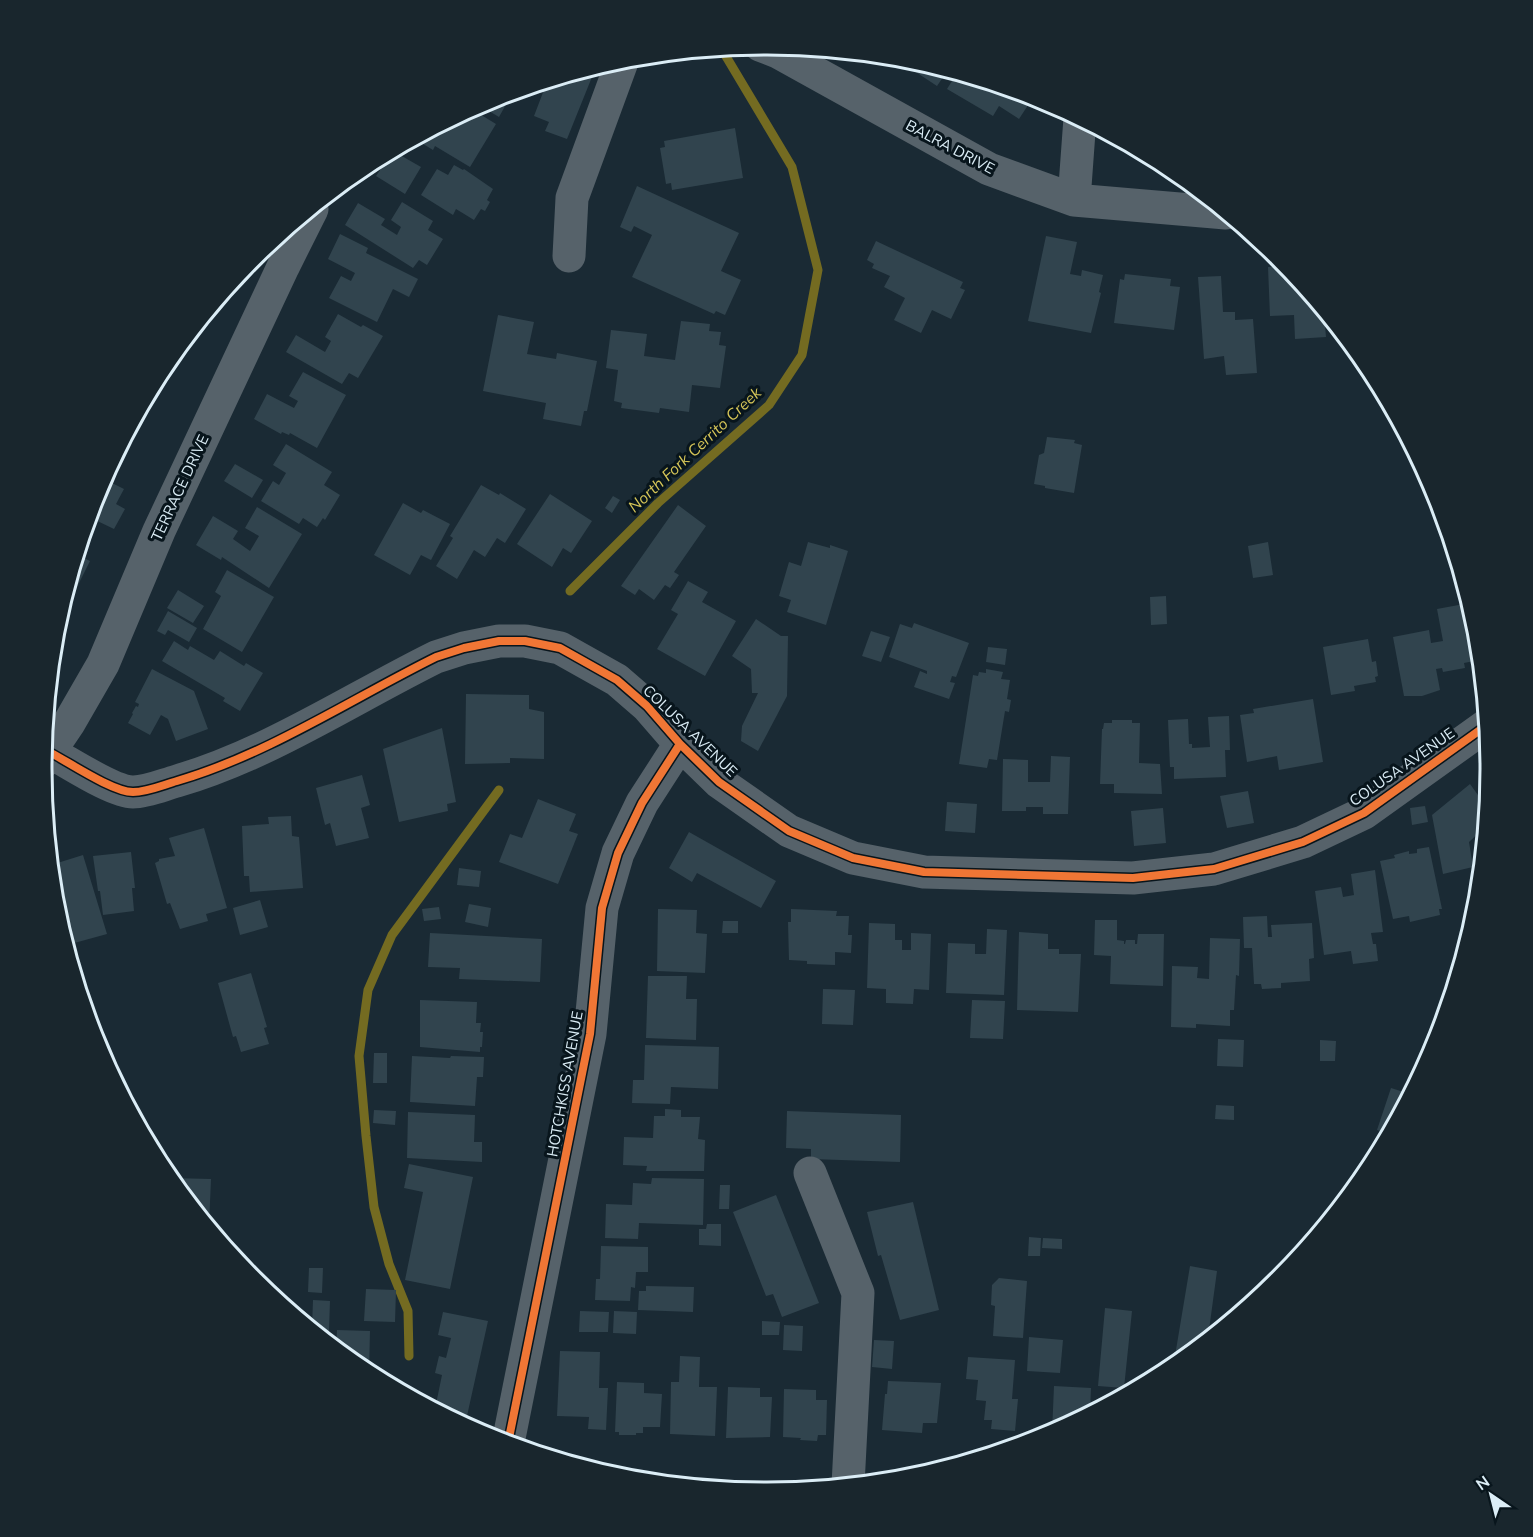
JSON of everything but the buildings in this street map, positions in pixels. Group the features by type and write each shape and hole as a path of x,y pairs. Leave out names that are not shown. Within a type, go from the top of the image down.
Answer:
{"street":[{"name":"BALRA DRIVE","path":"784,55 989,169 1074,200 1213,212"},
{"path":"569,256 572,198 619,70"},
{"path":"1074,200 1079,127"},
{"name":"TERRACE DRIVE","path":"53,748 103,664 159,531 304,226"},
{"name":"COLUSA AVENUE","path":"52,760 117,789 132,792 147,790 204,773 279,739 436,657 464,648 500,641 525,641 560,648 617,680 647,706 680,744 719,782 789,831 853,858 924,872 1133,879 1214,869 1303,842 1364,813 1479,731"},
{"name":"HOTCHKISS AVENUE","path":"510,1434 590,1034 602,908 618,853 642,803 680,744"},
{"path":"810,1173 858,1293 848,1477"}],"waterway":[{"name":"North Fork Cerrito Creek","path":"570,591 658,503 769,405 802,355 818,270 792,167 726,56"},
{"name":"North Fork Cerrito Creek","path":"409,1356 408,1311 389,1264 374,1207 366,1136 359,1056 368,990 392,935 499,790"}],"cycle path":[{"path":"53,754 114,787 133,792 149,790 211,770 277,741 436,657 464,648 499,641 525,641 560,648 617,680 647,706 680,744 719,782 789,831 853,858 924,872 1133,878 1214,869 1303,842 1364,813 1479,731"},
{"path":"510,1434 590,1034 602,908 618,853 642,803 680,744"}]}
